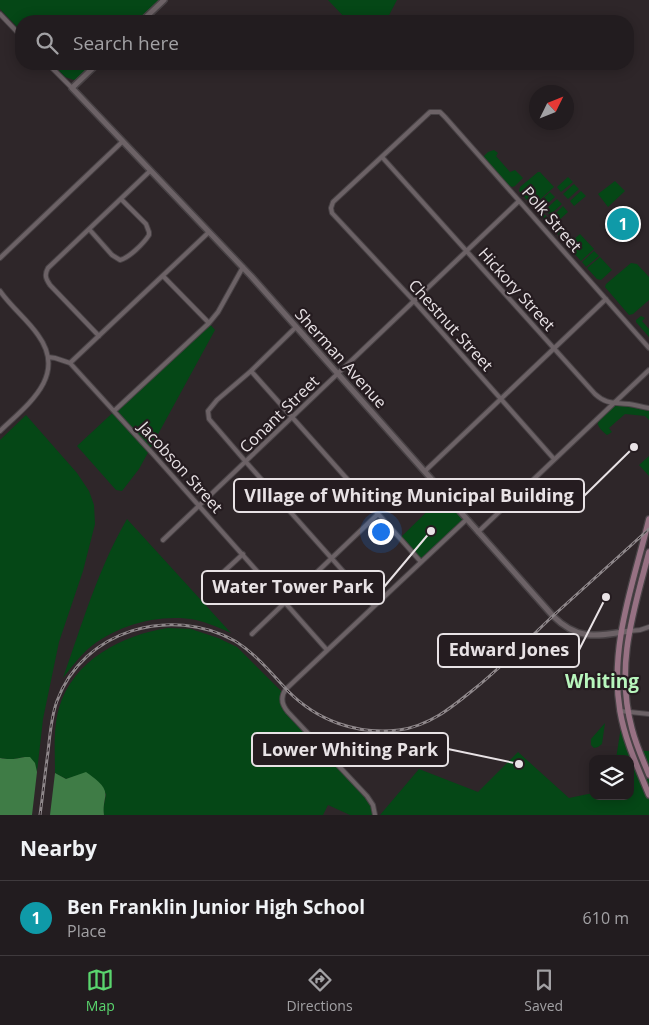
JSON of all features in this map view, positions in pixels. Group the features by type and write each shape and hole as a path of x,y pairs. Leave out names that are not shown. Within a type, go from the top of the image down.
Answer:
{"main road":[{"path":"649,519 620,632 617,656 620,711 631,750 649,795"},
{"path":"649,552 629,631 624,674 628,712 635,738 649,775"}],"street":[{"path":"148,15 164,0"},
{"path":"0,14 15,30"},
{"name":"Sherman Avenue","path":"54,70 243,267 553,616 574,632 588,634 629,631"},
{"path":"72,88 91,70"},
{"name":"Polk Street","path":"382,157 426,115 430,112 440,112 649,348"},
{"path":"0,258 122,142"},
{"name":"Chestnut Street","path":"382,157 333,202 332,213 414,301 554,459"},
{"name":"Hickory Street","path":"382,157 594,394 602,400 613,404 630,404 649,408"},
{"path":"99,336 50,285 45,272 150,171"},
{"path":"89,229 112,254 120,260 126,258 149,235 148,228 121,199"},
{"name":"Conant Street","path":"163,540 520,201"},
{"path":"48,357 70,363 209,232"},
{"path":"114,411 209,323 218,312 243,267"},
{"path":"163,276 209,323"},
{"path":"0,291 38,334 48,357 47,375 39,392 0,431"},
{"path":"425,471 606,299"},
{"path":"296,327 217,400 208,411 209,419 374,606"},
{"name":"Jacobson Street","path":"70,363 327,650"},
{"path":"478,532 649,370"},
{"path":"250,371 421,562"},
{"path":"252,634 378,514"},
{"path":"375,815 369,798 286,710 283,694 327,650 467,519"},
{"path":"206,588 243,554"},
{"path":"629,631 649,627"},
{"path":"620,711 649,714"}],"shaded area":[{"path":"0,0 160,0 144,15 15,15 15,25 0,9"},
{"path":"328,0 397,0 389,15 342,15"},
{"path":"59,70 87,70 74,80 65,77"},
{"path":"494,150 498,153 496,156 510,172 515,170 523,178 515,186 508,185 484,158 488,152"},
{"path":"538,172 554,187 535,204 555,226 559,223 561,225 558,228 563,234 566,231 568,233 564,239 560,237 519,191 520,187"},
{"path":"568,177 573,182 561,192 557,187"},
{"path":"615,181 625,191 608,207 598,194"},
{"path":"574,184 579,189 568,199 563,194"},
{"path":"581,191 586,196 574,206 570,201"},
{"path":"550,192 555,197 544,207 539,202"},
{"path":"557,199 562,204 550,215 545,210"},
{"path":"563,206 568,212 557,222 552,217"},
{"path":"580,234 594,249 581,261 570,247"},
{"path":"594,251 599,256 586,267 582,262"},
{"path":"600,257 612,270 601,280 597,279 587,268"},
{"path":"631,263 637,264 649,277 649,300 633,314 629,315 605,287 606,284"},
{"path":"641,316 645,318 642,321 649,329 649,337 636,322"},
{"path":"209,323 215,330 139,469 122,491 116,490 77,446"},
{"path":"616,405 649,411 649,420 645,416 625,414 609,428 612,432 607,435 601,430 598,419"},
{"path":"26,415 77,473 89,491 94,505 95,524 83,571 59,642 43,719 37,772 35,763 25,757 0,758 0,440"},
{"path":"649,456 649,476 639,465"},
{"path":"445,494 467,519 421,562 400,538"},
{"path":"127,519 231,633 200,621 182,618 168,618 139,623 125,627 99,641 84,652 63,678 107,557"},
{"path":"168,628 191,629 237,647 283,693 284,707 371,801 375,815 350,815 328,805 323,815 104,815 106,794 86,773 66,779 55,773 57,716 66,691 75,676 101,653 117,644 151,631"},
{"path":"622,720 631,750 649,751 649,815 380,815 419,769 478,792 518,752 569,798 589,794 589,800 634,800 634,755 617,755"},
{"path":"605,723 602,744 594,748 591,745 591,739"},
{"path":"30,757 35,763 37,772 32,815 0,815 0,758"},
{"path":"86,772 100,783 105,790 104,815 50,815 55,773 66,779"}],"railway":[{"path":"40,815 51,726 57,701 69,677 87,657 108,641 132,631 157,625 184,625 210,630 243,646 299,701 325,718 338,724 368,730 383,731 410,728 439,715 484,681 649,529"}],"place":[{"name":"Ben Franklin Junior High School","path":"623,224"},
{"name":"VIllage of Whiting Municipal Building","path":"634,447"},
{"name":"Water Tower Park","path":"431,531"},
{"name":"Edward Jones","path":"606,597"},
{"name":"Lower Whiting Park","path":"519,764"}],"district":[{"name":"Whiting","path":"602,681"}]}
